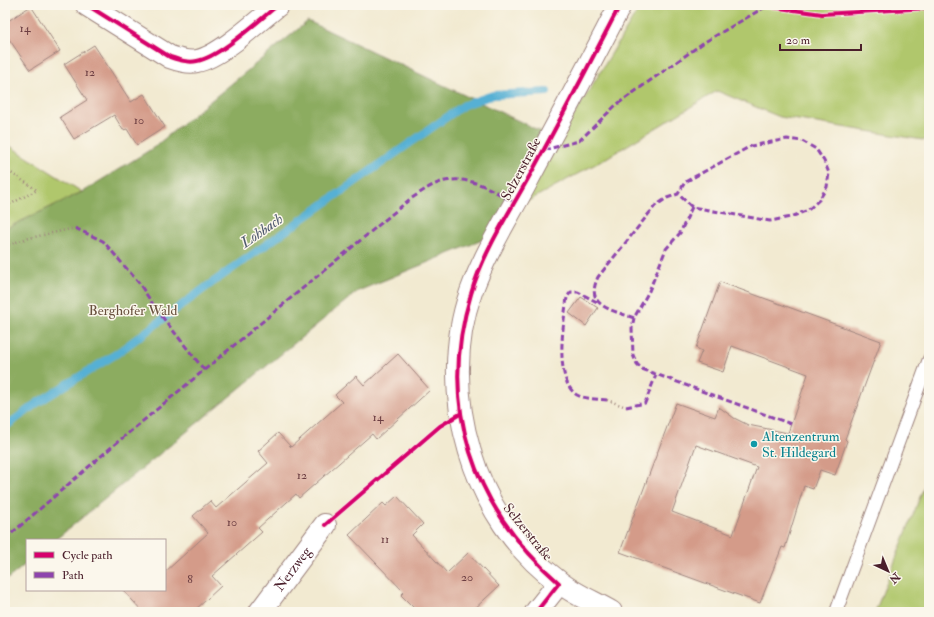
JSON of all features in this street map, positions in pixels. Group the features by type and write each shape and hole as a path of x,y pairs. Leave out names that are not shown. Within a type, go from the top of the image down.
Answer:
{"street":[{"path":"87,5 170,57 190,61 197,61 221,50 278,5"},
{"name":"Selzerstraße","path":"611,612 559,583 531,556 508,528 492,504 478,475 467,444 460,414 458,386 462,330 471,292 487,255 620,5"},
{"name":"Nerzweg","path":"260,612 325,525"},
{"path":"536,612 559,583"}],"lane":[{"path":"836,612 929,359"}],"path":[{"path":"5,169 37,190 5,207"},
{"path":"5,246 25,239 75,228"},
{"path":"607,400 626,407"}],"green space":[{"path":"641,5 929,5 929,141 780,117 717,91 603,160 519,206"},
{"name":"Berghofer Wald","path":"308,21 542,132 492,236 358,291 56,539 26,539 26,564 5,581 5,229 82,192 153,148"},
{"path":"5,143 82,192 5,229"},
{"path":"929,474 929,612 875,612"}],"building":[{"path":"31,6 60,51 30,70 5,33 5,23"},
{"path":"94,45 131,102 144,94 165,127 137,145 127,129 123,130 114,115 74,139 60,117 87,100 64,64"},
{"name":"Altenzentrum St. Hildegard","path":"720,282 881,341 845,439 847,441 835,475 820,470 813,489 804,486 785,548 782,547 760,603 620,552 676,403 715,417 719,407 734,418 748,425 788,433 808,374 732,346 723,372 697,363 702,351 696,348","holes":["696,445 757,467 733,535 672,512"]},
{"path":"581,297 598,308 586,326 569,313"},
{"path":"398,354 430,390 376,439 372,434 299,498 296,494 258,528 262,532 212,576 221,586 193,612 143,612 124,591 166,591 166,571 208,533 193,516 210,501 216,508 268,463 258,451 278,433 291,447 342,402 335,395 356,376 364,385"},
{"path":"397,496 423,524 412,535 447,573 468,553 499,586 471,612 418,612 401,595 404,592 349,535 383,503 386,506"}],"waterway":[{"name":"Lohbach","path":"5,427 37,403 116,354 209,285 464,105 493,95 547,92"}],"marked path":[{"path":"544,150 579,141 616,105 703,43 765,7"},
{"path":"634,318 609,309 597,301 595,287 598,277 655,206 667,198 678,194 685,182 751,146 787,139 802,141 816,149 824,161 829,173 827,187 819,200 808,210 791,217 770,221 692,207 678,194"},
{"path":"5,539 114,445 409,200 424,190 444,181 466,181 486,187 515,203"},
{"path":"692,207 680,233 666,249 649,291 634,318 632,328 633,355 637,364 642,369 791,424"},
{"path":"75,228 103,241 139,283 156,309 205,371"},
{"path":"597,302 578,292 571,292 567,297 562,364 565,377 570,387 577,395 607,400"},
{"path":"626,407 645,403 656,375"}],"cycle path":[{"path":"87,5 170,57 190,62 197,61 217,53 278,5"},
{"path":"536,612 559,583 529,554 504,522 484,488 470,452 461,414 458,375 461,335 471,294 483,261 546,146 620,5"},
{"path":"758,5 822,14 929,8"},
{"path":"325,525 440,426 460,414"}],"place":[{"name":"Altenzentrum St. Hildegard","path":"754,444"}]}
